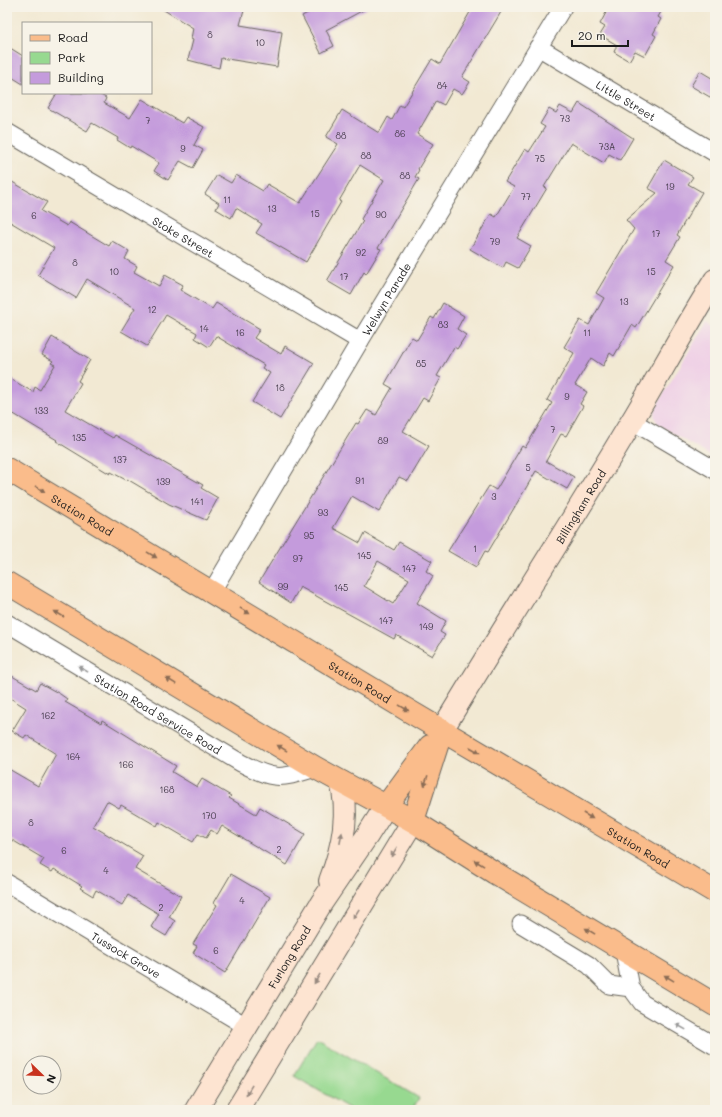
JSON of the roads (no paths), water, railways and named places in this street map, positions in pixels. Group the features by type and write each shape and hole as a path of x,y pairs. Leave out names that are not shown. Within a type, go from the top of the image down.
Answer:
{"main road":[{"name":"Billingham Road","path":"442,730 632,421 715,280"},
{"name":"Station Road","path":"7,469 715,892"},
{"path":"7,582 316,768 413,821 438,838 715,1005"},
{"path":"386,806 442,730"},
{"path":"237,1110 413,821 442,730"},
{"path":"322,902 334,870 346,816 345,798 341,782"},
{"name":"Furlong Road","path":"196,1110 322,902 386,806"}],"street":[{"name":"Welwyn Parade","path":"212,591 360,341 562,7"},
{"name":"Little Street","path":"538,47 715,153"},
{"name":"Stoke Street","path":"7,132 360,341"},
{"path":"632,421 715,470"},
{"name":"Station Road Service Road","path":"7,623 241,763 266,776 285,777 316,768"},
{"name":"Tussock Grove","path":"7,883 246,1026"},
{"path":"521,924 589,965 609,985 631,988"},
{"path":"624,950 631,988 642,1003 715,1046"}]}
